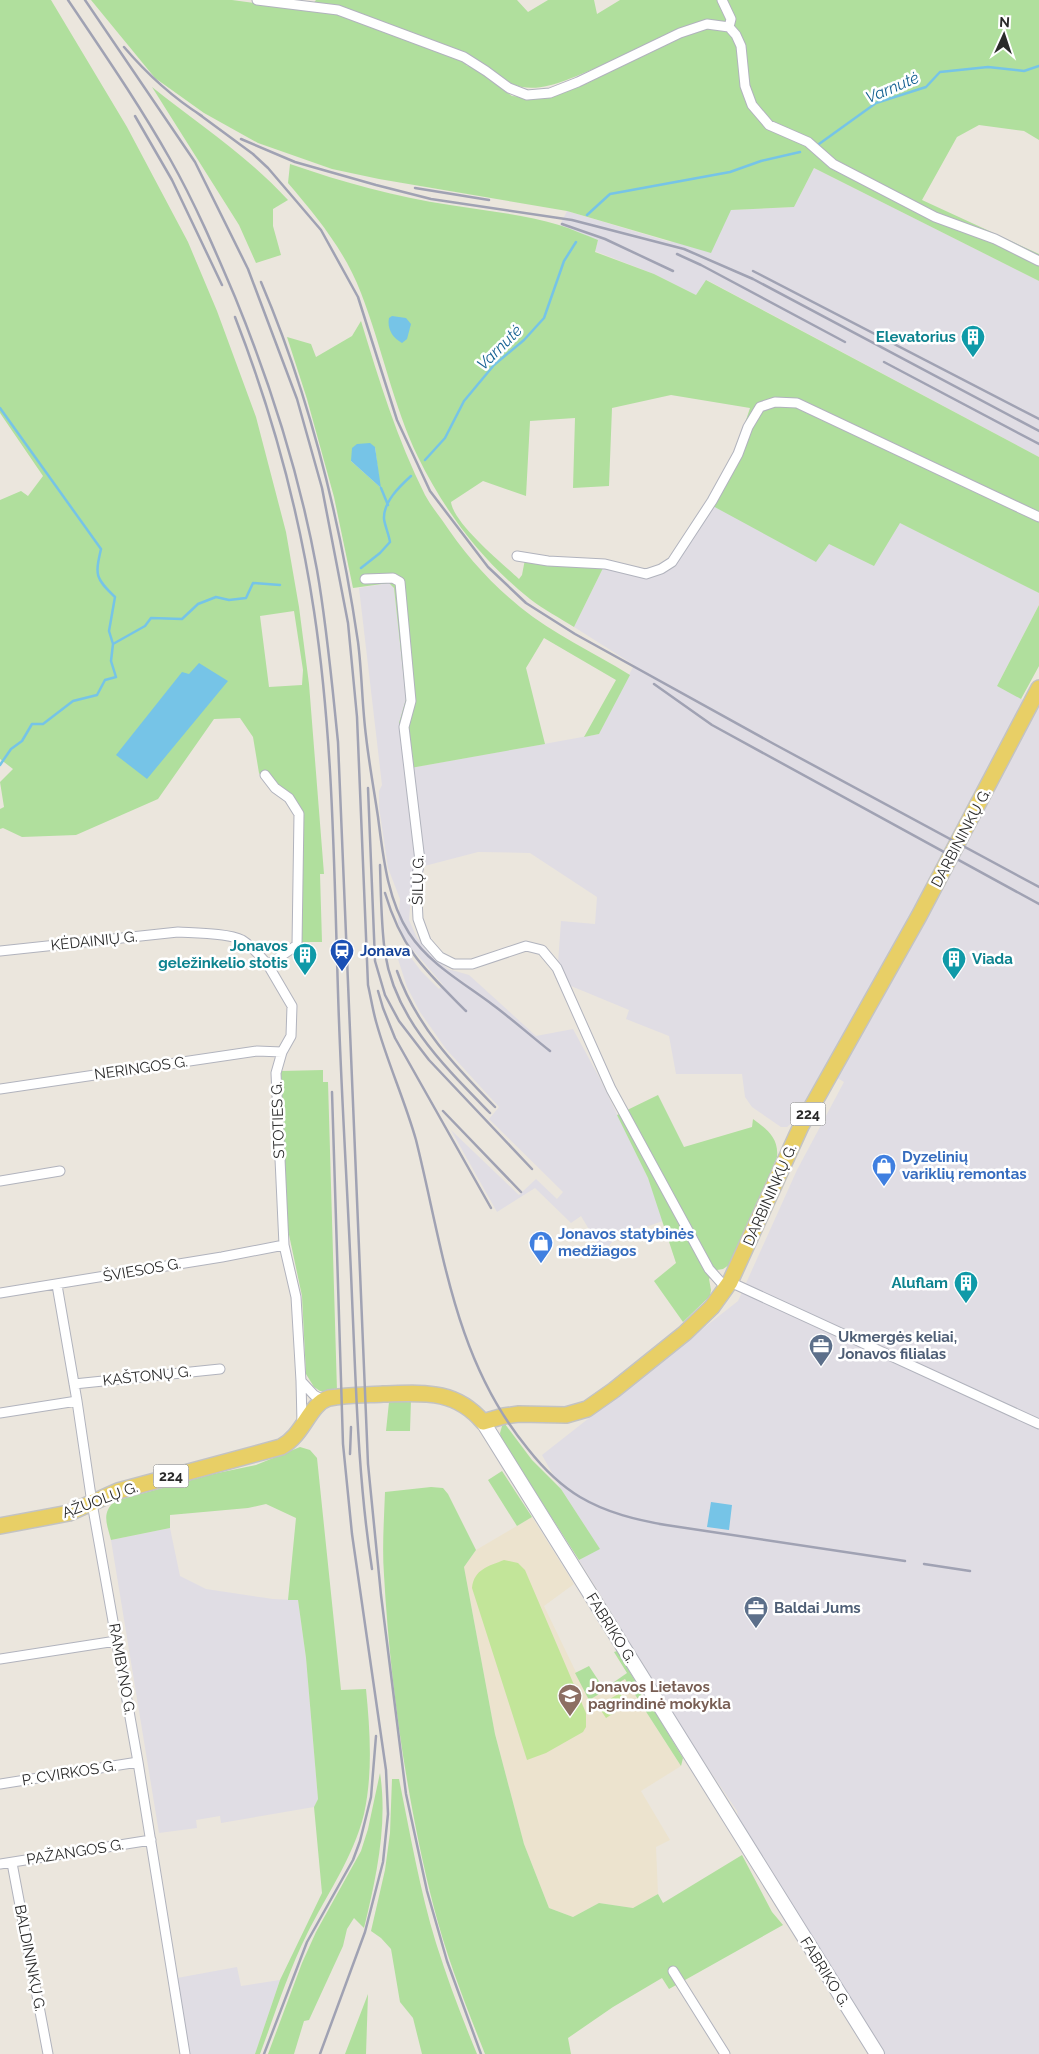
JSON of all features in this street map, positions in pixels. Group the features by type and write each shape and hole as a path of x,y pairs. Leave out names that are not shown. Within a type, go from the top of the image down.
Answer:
{"main road":[{"name":"DARBININKŲ G.","path":"483,1422 519,1414 566,1415 587,1409 599,1402 690,1328 712,1307 728,1285 801,1126 919,916 1038,692"},
{"name":"FABRIKO G.","path":"323,1400 341,1396 432,1394 453,1399 466,1405 483,1422"},
{"name":"ĄŽUOLŲ G.","path":"0,1526 69,1513 118,1491 268,1452 291,1442 302,1430 315,1408 323,1400"}],"street":[{"path":"257,0 338,10 464,57 508,88 527,95 550,93 578,82 680,33 707,24 729,27 736,35 741,46 741,63 745,86 752,104 768,125 808,142 833,164 935,217 995,239 1039,261"},
{"path":"722,0 731,19 729,27"},
{"path":"517,556 548,561 605,564 646,574 672,562 712,501 738,454 748,427 760,407 775,402 797,403 1039,517"},
{"name":"ŠILŲ G.","path":"365,578 393,578 400,582 411,701 404,727 420,861 416,879 418,919 426,941 440,957 454,964 472,964 526,946 542,950 557,968 616,1098 710,1269 728,1285"},
{"path":"265,775 275,788 289,798 299,814 297,945 268,965"},
{"name":"KĖDAINIŲ G.","path":"0,951 178,932 205,933 240,939 251,947 268,965"},
{"name":"STOTIES G.","path":"268,965 292,1006 293,1026 291,1036 282,1052 276,1073 284,1245 296,1297 302,1430"},
{"name":"NERINGOS G.","path":"0,1089 257,1051 282,1052"},
{"path":"0,1181 60,1171"},
{"name":"ŠVIESOS G.","path":"0,1293 57,1285 284,1245"},
{"name":"RAMBYNO G.","path":"57,1285 92,1503 151,1840 185,2054"},
{"path":"728,1285 1039,1424"},
{"name":"KAŠTONŲ G.","path":"74,1384 220,1369"},
{"path":"301,1381 314,1395 323,1400"},
{"path":"0,1413 77,1402"},
{"name":"FABRIKO G.","path":"483,1422 876,2054"},
{"path":"0,1659 116,1640"},
{"name":"P. CVIRKOS G.","path":"0,1784 138,1762"},
{"name":"PAŽANGOS G.","path":"0,1864 151,1840"},
{"name":"BALDININKŲ G.","path":"12,1862 48,2054"},
{"path":"673,1971 725,2054"}],"shaded area":[{"path":"814,168 1039,281 1039,457 707,280 696,295 654,274 595,251 598,240 560,225 567,211 670,242 731,210 794,207"},
{"path":"711,505 829,544 900,522 1039,593 1039,605 997,686 1039,708 1039,2054 884,2054 740,1826 737,1811 698,1753 579,1560 599,1548 561,1489 542,1455 738,1301 797,1170 844,1082 823,1069 792,1123 787,1127 781,1127 752,1107 745,1097 742,1074 676,1074 669,1036 626,1019 629,1010 571,986 558,963 561,921 595,924 597,897 530,853 478,852 413,869 409,920 417,938 432,956 448,969 469,975 536,1036 573,1029 599,1077 648,1178 663,1221 646,1227 621,1231 603,1253 581,1216 571,1223 535,1188 497,1212 451,1130 519,1195 536,1179 557,1199 563,1192 489,1119 499,1107 446,1049 420,1012 407,987 395,950 403,947 421,971 439,989 443,985 407,943 398,923 400,899 388,868 379,807 379,791 382,785 359,588 389,583 394,588 406,699 399,723 405,769 599,734 634,665 574,627 605,564 645,574 672,562"},
{"name":"Jonavos Lietavos pagrindinė mokykla","path":"532,1517 574,1584 544,1606 589,1699 625,1679 681,1766 641,1791 670,1840 656,1847 658,1894 633,1908 599,1903 573,1917 549,1908 524,1844 495,1734 464,1567 476,1550"},
{"path":"170,1528 180,1576 206,1589 273,1599 298,1600 306,1658 318,1799 314,1807 221,1823 220,1816 196,1820 197,1828 159,1833 111,1540"},
{"path":"237,1967 241,1986 280,1980 255,2054 189,2054 177,1978"}],"green space":[{"path":"0,0 51,0 127,127 188,242 217,311 256,417 286,532 299,607 309,684 324,874 320,874 322,942 296,942 296,818 289,800 268,786 259,773 253,737 240,718 214,719 158,799 76,835 22,837 3,828 0,829 0,809 4,807 0,782 13,769 0,759 0,500 21,491 28,496 43,476 0,413","holes":["294,611 303,670 302,685 269,687 260,616"]},
{"path":"91,0 232,0 308,10 316,0 517,0 528,12 548,0 594,0 597,14 620,0 1039,0 1039,140 1024,131 979,125 957,137 922,200 1039,254 1039,281 814,168 794,207 731,210 711,253 567,211 379,179 332,169 258,143 204,113 155,78","holes":["467,55 504,80 521,87 544,87 599,67 604,72 534,98 512,96 480,71 466,65"]},
{"path":"152,87 240,155 288,200 273,209 273,226 281,255 256,263 239,225"},
{"path":"290,164 349,183 389,193 430,202 518,215 559,225 598,240 595,252 654,274 696,295 706,280 1039,457 1039,593 900,523 874,566 829,544 816,562 711,505 733,459 750,408 671,395 612,408 609,486 573,488 575,418 530,421 526,496 483,481 451,502 460,521 469,532 519,579 522,575 526,554 605,564 574,627 530,599 496,569 466,534 440,497 409,437 361,293 339,249 288,183"},
{"path":"361,321 389,409 415,474 431,505 468,555 498,588 533,617 630,675 599,734 584,737 616,680 544,638 526,668 545,744 405,769 399,723 406,699 394,588 389,583 353,588 334,497 307,399 287,337 311,344 316,357 352,336","holes":["375,447 380,487 351,461"]},
{"path":"1039,605 1039,666 1021,699 997,686"},
{"path":"323,1070 323,1082 328,1082 337,1391 320,1391 314,1387 306,1374 302,1296 288,1230 281,1071"},
{"path":"658,1095 684,1147 752,1127 753,1119 771,1135 777,1150 777,1157 738,1249 729,1265 717,1270 709,1279 710,1296 683,1322 654,1281 676,1263 648,1178 617,1115"},
{"path":"411,1400 410,1431 386,1431 389,1402"},
{"path":"505,1424 532,1460 561,1489 600,1549 579,1560 501,1439 500,1433 502,1426"},
{"path":"300,1447 310,1450 317,1458 341,1690 366,1689 370,1767 369,1783 364,1814 353,1846 300,1948 260,2054 255,2054 280,1980 322,1893 314,1807 318,1799 306,1658 298,1600 288,1600 296,1518 266,1504 248,1508 170,1515 170,1528 111,1540 106,1519 108,1510 115,1501 213,1474 256,1465"},
{"path":"502,1471 532,1517 517,1526 488,1480"},
{"path":"431,1487 443,1488 448,1494 476,1550 464,1567 495,1734 524,1844 549,1908 573,1917 599,1903 633,1908 658,1894 663,1903 742,1855 772,1912 783,1925 669,1989 662,1978 613,2007 568,2038 571,2054 485,2054 451,1964 439,1927 424,1868 408,1785 395,1700 387,1616 383,1534 385,1492"},
{"path":"504,1560 518,1563 525,1570 586,1713 586,1727 583,1732 546,1753 527,1760 472,1588 479,1572 488,1566"},
{"path":"617,1651 642,1692 640,1698 644,1704 651,1705 683,1758 681,1766 625,1679 589,1700 575,1673 589,1666 604,1689 627,1673 614,1652"},
{"path":"620,1693 627,1705 606,1718 598,1706"},
{"path":"380,1773 383,1812 382,1832 373,1890 364,1928 354,1918 347,1929 343,1946 309,2020 304,2021 294,2054 268,2054 302,1963 316,1932 361,1851 368,1829"},
{"path":"392,1779 399,1779 430,1923 450,1985 477,2054 422,2054 413,2018 400,2002 391,1949 371,1931 385,1870 390,1833"},
{"path":"368,1994 366,2054 345,2054"}],"water":[{"path":"392,316 406,318 411,324 407,339 402,343 393,336 390,329 389,318"},
{"path":"370,443 375,447 381,488 351,461 352,448 357,444"},
{"path":"199,663 228,681 147,779 116,755 182,672 189,674"},
{"path":"711,1502 732,1505 729,1530 707,1527"}],"waterway":[{"name":"Varnutė","path":"819,144 876,103 926,87 940,72 988,67 1024,71 1039,66"},
{"name":"Varnutė","path":"587,215 610,194 730,172 761,161 800,152"},
{"name":"Varnutė","path":"425,460 445,438 464,401 494,365 524,340 544,318 564,261 576,242"},
{"path":"0,408 101,549 98,576 115,597 109,631 113,644"},
{"name":"Varnutė","path":"361,568 380,553 390,542 384,513 393,495 411,476"},
{"path":"381,488 388,505"},
{"name":"Varnutė","path":"0,765 11,749 22,741 32,724 43,724 73,701 97,695 105,680 116,677 111,661 113,644 145,626 151,618 182,619 198,604 216,597 229,600 246,598 253,583 280,585"}],"railway":[{"path":"68,0 158,139 188,193 204,227 235,297 261,364 293,466 310,535 324,613 338,742 368,1464 381,1595 406,1794 427,1891 447,1961 481,2054"},
{"path":"85,0 195,162 248,269 297,399 322,488 348,623 357,717 368,985 381,1040 416,1140 454,1302 467,1341 483,1378 503,1415 528,1449 552,1476 590,1503 611,1512 666,1525 905,1561"},
{"path":"124,47 160,84 202,116"},
{"path":"196,112 253,154 268,168 321,230 358,297 397,420 430,491 488,567 526,603 575,634 1039,887"},
{"path":"135,116 172,180 222,285"},
{"path":"241,139 295,162 431,199 572,220 684,249 753,279 1039,431"},
{"path":"415,188 489,200"},
{"path":"562,224 605,239 673,271"},
{"path":"677,254 845,342"},
{"path":"753,271 1039,419"},
{"path":"261,282 294,369 308,414 321,459 342,550 358,642 366,736 384,861 396,906 409,933 426,954 550,1051"},
{"path":"235,317 261,389 283,462 301,536 320,658 332,801 341,1068 358,1433 372,1569"},
{"path":"884,362 1039,444"},
{"path":"654,684 712,725 1039,904"},
{"path":"368,788 375,961 385,995 399,1021 429,1060 532,1169"},
{"path":"380,865 385,953 399,999 424,1040 456,1078 490,1113"},
{"path":"385,893 399,930 407,945 427,971 466,1011"},
{"path":"397,971 415,1010 438,1044 495,1107"},
{"path":"378,991 395,1038 491,1208"},
{"path":"320,2054 365,1932 383,1862 388,1814 386,1770 352,1534 343,1444 332,1092"},
{"path":"443,1111 521,1192"},
{"path":"350,1454 351,1427"},
{"path":"924,1564 970,1571"},
{"path":"264,2054 307,1942 353,1860 360,1841 371,1797 376,1736"}],"place":[{"name":"Elevatorius","path":"973,358"},
{"name":"Jonava","path":"342,972"},
{"name":"Jonavos geležinkelio stotis","path":"305,976"},
{"name":"Viada","path":"954,980"},
{"name":"Dyzelinių variklių remontas","path":"884,1187"},
{"name":"Jonavos statybinės medžiagos","path":"541,1264"},
{"name":"Aluflam","path":"966,1304"},
{"name":"Ukmergės keliai, Jonavos filialas","path":"821,1367"},
{"name":"Baldai Jums","path":"756,1629"},
{"name":"Jonavos Lietavos pagrindinė mokykla","path":"570,1717"}]}
